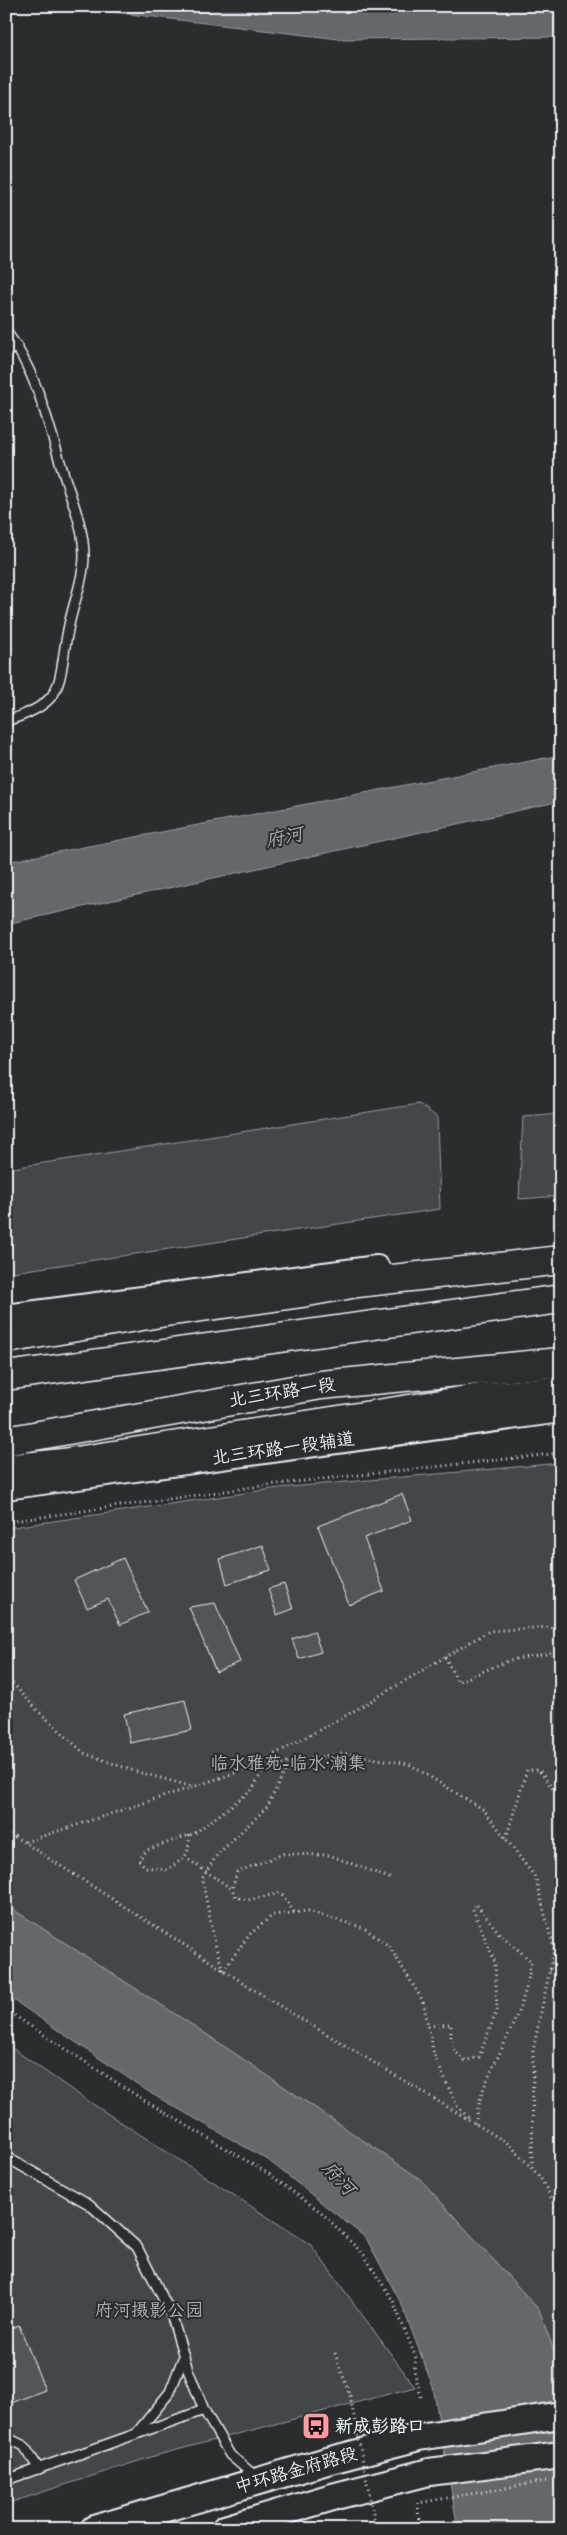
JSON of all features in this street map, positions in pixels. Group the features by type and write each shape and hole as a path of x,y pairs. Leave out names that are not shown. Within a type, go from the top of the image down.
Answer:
{"highway":[{"path":"6,1339 357,1283 561,1260"},
{"path":"6,1376 561,1299"},
{"name":"北三环路一段","path":"6,1440 321,1384 561,1362"},
{"path":"6,1469 170,1447 480,1398 561,1390"}],"main road":[{"path":"6,1317 324,1273 500,1254 561,1251"},
{"name":"北三环路一段辅道","path":"6,1488 561,1410"},
{"name":"中环路金府路段","path":"94,2529 260,2480 420,2437 561,2415"},
{"name":"中环路金府路段","path":"224,2529 336,2496 429,2472 561,2455"}],"lane":[{"path":"6,331 27,362 44,405 82,534 84,558 67,631 59,685 51,698 40,708 6,721"},
{"path":"6,351 18,347"},
{"path":"6,2157 89,2204 137,2247 171,2314 204,2410 230,2456 260,2480"},
{"path":"135,2435 170,2392 184,2356"},
{"path":"6,2480 204,2410"},
{"path":"6,2437 24,2446 39,2468"}],"path":[{"path":"6,1522 268,1485 561,1453"},
{"path":"247,1769 346,1715 489,1631 550,1628 561,1631"},
{"path":"445,1657 458,1682 510,1660 557,1652 561,1654"},
{"path":"6,1676 37,1710 84,1753 134,1771 194,1787"},
{"path":"25,1842 247,1769 342,1753 409,1764 484,1810 535,1877 554,1949 533,2051 532,2168"},
{"path":"223,1970 216,1948 202,1879 217,1855 267,1807 290,1762"},
{"path":"189,1835 190,1850 187,1859 167,1870 145,1868 139,1860 147,1850 189,1835 195,1833 252,1791 265,1766"},
{"path":"506,1839 527,1770 539,1770 561,1800"},
{"path":"6,1831 223,1970 509,2144 540,2176 561,2216"},
{"path":"232,1889 237,1872 283,1854 329,1855 392,1879"},
{"path":"187,1859 232,1889 236,1897 248,1900 280,1893 294,1913"},
{"path":"428,2026 451,2024 451,2047 464,2061 479,2057 497,2010 495,1962 472,1907 476,1904 499,1933 531,1961 529,1977 511,2033 485,2084 475,2124"},
{"path":"223,1970 250,1934 273,1915 308,1911 364,1928 389,1946 423,2001 434,2055 457,2106 475,2124"},
{"path":"552,1963 561,1960"},
{"path":"550,1970 561,1973"},
{"path":"6,2010 142,2099 269,2174 322,2213 364,2255 393,2302 416,2358 414,2370 421,2397"},
{"path":"335,2353 350,2396 376,2529"},
{"path":"419,2529 418,2503 551,2480"}],"green space":[{"path":"419,1104 437,1117 440,1209 6,1273 6,1169"},
{"path":"561,1114 561,1196 519,1199 523,1117"},
{"name":"临水雅苑-临水·潮集","path":"561,1463 561,2362 558,2362 539,2310 420,2179 206,2034 6,1905 6,1528 279,1488"},
{"name":"府河摄影公园","path":"6,2044 82,2097 311,2245 415,2387 154,2456 6,2504"}],"water":[{"path":"89,6 561,6 561,37 339,39 112,12"},
{"name":"府河","path":"561,755 561,801 6,924 6,862"},
{"name":"府河","path":"6,1905 206,2034 420,2179 539,2310 558,2362 561,2384 561,2529 458,2529 433,2387 402,2305 366,2238 268,2160 152,2094 6,1995"}],"building":[{"path":"402,1494 412,1520 364,1538 384,1591 349,1605 318,1526"},
{"path":"263,1545 271,1570 227,1584 220,1559"},
{"path":"123,1558 148,1612 120,1625 108,1599 87,1608 74,1580"},
{"path":"284,1584 293,1609 277,1615 268,1589"},
{"path":"215,1603 240,1662 216,1672 189,1607"},
{"path":"314,1631 321,1652 299,1659 292,1639"},
{"path":"185,1700 192,1730 130,1743 124,1714"},
{"path":"19,2325 45,2390 6,2405 6,2330"}],"place":[{"name":"新成彭路口","path":"316,2426"}]}
